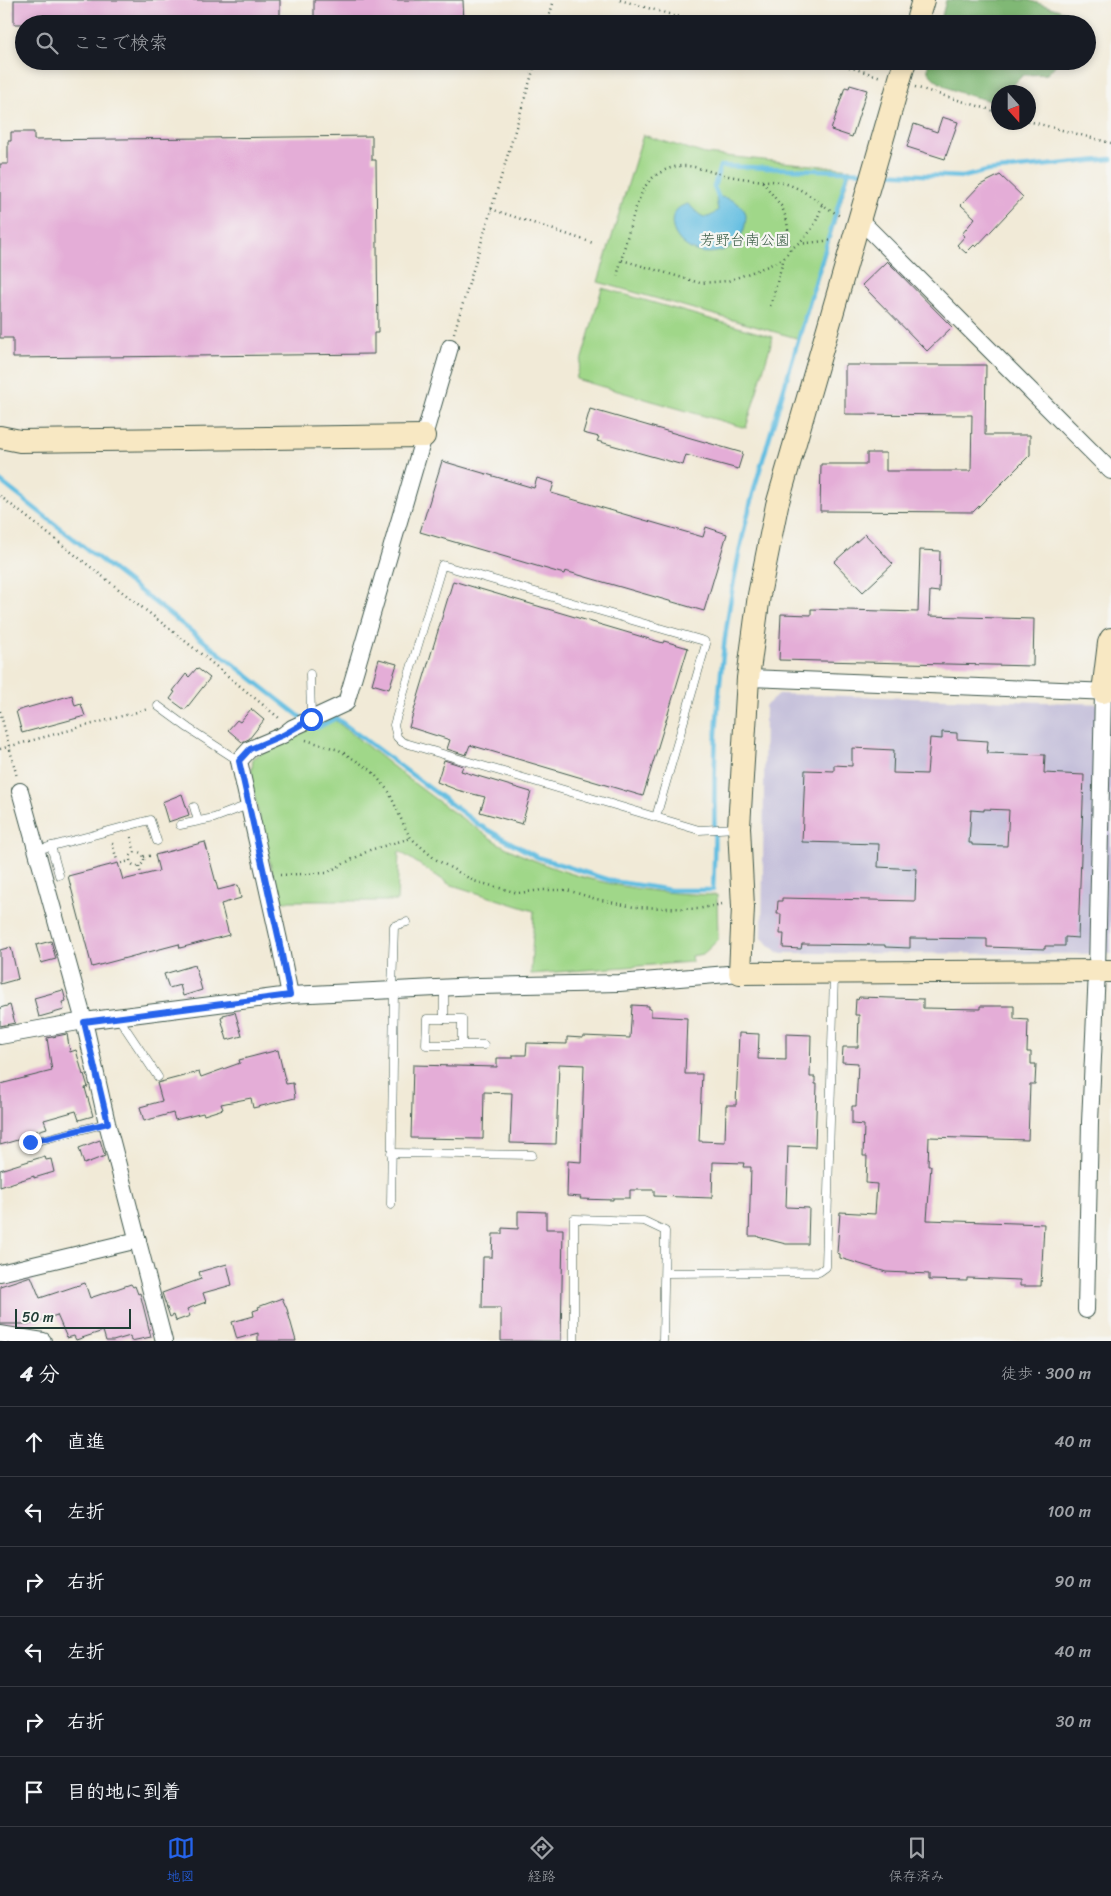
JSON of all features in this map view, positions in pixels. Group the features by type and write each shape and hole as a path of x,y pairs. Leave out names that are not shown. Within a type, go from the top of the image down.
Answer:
{"street":[{"path":"919,15 923,0"},
{"path":"740,973 743,907 740,827 748,678 759,595 777,505 850,218 902,70"},
{"path":"850,218 1111,471"},
{"path":"290,995 239,761 250,749 346,703 450,347"},
{"path":"0,437 20,441 424,436"},
{"path":"1086,1310 1090,1122 1104,971 1102,867 1107,692 1106,659 1111,639"},
{"path":"748,678 1107,692"},
{"path":"20,791 44,848 108,1123 164,1341"},
{"path":"0,1036 118,1017 290,995 619,983 740,973 1104,971"},
{"path":"0,1273 138,1240"},
{"path":"0,1334 43,1341"}],"lane":[{"path":"656,817 706,644 704,641 442,565 394,725 397,737 402,742 699,830 740,827"},
{"path":"310,674 311,719"},
{"path":"158,706 195,733 239,761"},
{"path":"180,825 214,818 248,805"},
{"path":"194,806 198,821"},
{"path":"59,875 44,848 150,820 157,841"},
{"path":"391,1205 394,926 407,922"},
{"path":"665,1273 819,1272 826,1267 834,972"},
{"path":"444,988 444,1019"},
{"path":"118,1017 158,1077"},
{"path":"462,1045 462,1018 427,1019 426,1045 462,1045 484,1045"},
{"path":"30,1142 108,1123"},
{"path":"392,1153 532,1155"},
{"path":"574,1341 574,1220 644,1221 665,1231 664,1341"}],"path":[{"path":"550,15 554,0"},
{"path":"620,0 672,15"},
{"path":"450,347 533,70"},
{"path":"1036,123 1111,143"},
{"path":"617,276 645,186 654,177 677,166 688,166 724,175 762,181 776,180 790,183 822,205 850,218"},
{"path":"762,181 782,207 787,221 790,250"},
{"path":"770,308 784,258 790,250 811,232 822,205"},
{"path":"491,209 593,243"},
{"path":"798,244 835,240"},
{"path":"622,260 700,283 728,281 784,258"},
{"path":"0,496 190,645 287,731 339,750 371,770 389,792 411,838 435,859 474,881 518,893 567,890 596,899 634,907 698,909 722,904"},
{"path":"0,749 158,706"},
{"path":"0,711 20,791"},
{"path":"127,826 135,853"},
{"path":"108,831 117,860"},
{"path":"264,876 326,873 370,850 411,838"},
{"path":"135,853 144,857 153,855"},
{"path":"130,861 131,856 135,853"},
{"path":"139,866 144,857"},
{"path":"121,863 130,861 139,866"},
{"path":"139,866 141,874"}],"shaded area":[{"path":"779,694 1111,704 1111,954 778,953 762,938 765,706"}],"green space":[{"path":"946,0 1028,0 1066,12 1068,15 942,15"},
{"path":"928,70 1051,70 1047,74 1023,75 1013,85 991,85 991,101 951,89 935,79"},
{"name":"芳野台南公園","path":"643,135 705,154 851,169 800,339 598,282"},
{"path":"602,288 773,337 746,428 576,379"},
{"path":"331,717 431,796 507,848 557,869 609,884 663,892 717,895 718,940 703,954 691,956 692,962 531,974 534,911 449,884 399,851 397,901 279,901 251,781 253,758"}],"water":[{"path":"718,197 732,200 744,209 746,218 744,229 737,242 729,248 708,253 695,251 676,236 673,216 678,209 688,204 702,216 709,217 718,210 716,199"}],"building":[{"path":"14,0 280,0 280,15 15,15 14,24"},
{"path":"314,0 463,0 464,15 314,15"},
{"path":"850,85 867,90 852,137 831,130 845,87 849,88"},
{"path":"942,117 958,122 945,159 907,147 914,124 937,132"},
{"path":"11,132 34,132 34,140 372,136 372,160 376,160 378,333 374,333 374,354 13,358 13,338 0,338 0,164 8,164 8,141 11,141"},
{"path":"1000,175 1023,197 976,247 974,245 966,253 957,245 965,236 962,234 975,218 961,205 980,185"},
{"path":"887,261 952,327 927,351 862,285"},
{"path":"845,365 986,365 985,435 1030,435 1030,455 973,512 820,511 821,464 867,464 867,453 886,453 886,471 971,471 972,415 845,414"},
{"path":"590,409 743,453 738,469 686,455 683,465 597,441 599,437 583,433"},
{"path":"442,461 534,488 537,478 554,483 551,493 703,537 706,527 727,534 704,611 565,571 564,574 420,532"},
{"path":"865,534 893,564 863,592 834,562"},
{"path":"920,550 940,551 939,592 930,591 929,616 1034,619 1033,666 779,660 781,614 811,615 811,609 918,612"},
{"path":"453,581 663,643 664,641 688,648 643,796 470,745 466,755 447,749 450,740 409,727"},
{"path":"379,659 397,664 389,689 372,684"},
{"path":"197,668 210,678 185,710 170,699 175,692 173,691 186,674 189,677"},
{"path":"72,695 75,706 81,704 85,716 22,733 16,711"},
{"path":"251,709 264,720 249,739 242,742 228,730 237,720 240,722"},
{"path":"942,732 957,733 957,739 988,741 987,753 1045,755 1044,773 1084,775 1078,938 1065,937 1065,946 1045,946 1045,949 987,947 987,939 910,938 910,948 885,947 885,945 802,944 801,949 783,948 784,934 780,934 781,914 777,914 778,901 782,901 782,898 915,901 916,869 878,867 879,844 802,842 805,770 834,771 834,765 852,766 852,748 894,750 893,773 927,774 930,738 942,739","holes":["971,810 1009,810 1007,846 972,845 972,843 969,843"]},
{"path":"444,760 463,766 461,771 531,792 522,824 480,812 485,797 457,790 437,782"},
{"path":"182,794 189,815 168,822 162,802"},
{"path":"205,842 218,890 238,885 241,898 221,904 229,935 180,948 179,944 92,967 68,876 118,863 123,880 159,871 155,855"},
{"path":"51,941 56,959 41,963 36,945"},
{"path":"11,947 18,979 0,984 0,950"},
{"path":"195,965 202,990 183,996 180,985 169,988 164,974"},
{"path":"63,990 66,1001 62,1002 64,1010 39,1017 34,998"},
{"path":"859,997 923,999 923,1008 980,1009 980,1006 1014,1006 1014,1019 1028,1020 1027,1052 1031,1052 1031,1064 1036,1064 1035,1084 1030,1084 1028,1140 929,1137 928,1166 931,1166 927,1220 1044,1224 1041,1286 1020,1286 1020,1280 967,1278 967,1281 929,1280 929,1274 886,1272 840,1258 840,1254 837,1253 840,1212 875,1214 877,1184 866,1183 867,1156 863,1156 864,1125 852,1124 852,1106 856,1106 858,1063 842,1062 843,1047 858,1047 859,1015 855,1015 856,999 858,1000"},
{"path":"10,1005 15,1023 0,1026 0,1008"},
{"path":"632,1005 649,1006 651,1016 687,1018 685,1074 702,1074 699,1141 725,1142 726,1105 736,1105 739,1033 759,1034 758,1059 786,1060 786,1034 811,1035 810,1077 815,1077 815,1084 817,1084 815,1147 788,1146 786,1207 809,1208 808,1244 786,1244 758,1236 749,1236 751,1167 743,1167 744,1163 713,1162 712,1198 654,1196 654,1190 630,1190 630,1198 613,1198 613,1200 580,1199 581,1197 567,1196 568,1161 581,1162 584,1065 559,1064 556,1144 510,1143 512,1093 484,1092 483,1139 411,1138 413,1065 497,1067 497,1058 513,1058 513,1055 526,1055 527,1043 567,1044 567,1037 583,1038 583,1036 630,1038"},
{"path":"235,1012 242,1036 227,1040 221,1018 223,1015"},
{"path":"67,1034 70,1052 76,1050 84,1074 88,1087 85,1088 93,1116 79,1120 76,1111 44,1120 47,1128 20,1136 21,1139 0,1145 0,1084 52,1071 47,1038"},
{"path":"278,1050 286,1084 293,1083 295,1098 253,1108 251,1098 221,1104 223,1109 204,1115 203,1113 175,1120 173,1113 144,1121 140,1107 162,1101 157,1083 199,1072 201,1077 240,1063 239,1060"},
{"path":"100,1140 105,1156 84,1164 79,1148"},
{"path":"45,1156 46,1160 51,1159 54,1172 0,1187 0,1170"},
{"path":"518,1211 546,1212 546,1229 563,1229 561,1341 501,1341 501,1308 482,1308 483,1257 492,1257 493,1234 502,1234 502,1228 518,1229"},
{"path":"227,1264 232,1285 203,1293 206,1302 187,1309 190,1316 176,1321 174,1315 170,1317 162,1293 201,1279 199,1272"},
{"path":"31,1276 40,1298 85,1283 90,1298 131,1284 133,1287 135,1286 138,1294 140,1293 151,1337 131,1341 130,1336 106,1341 103,1331 76,1340 74,1336 67,1338 57,1315 32,1324 0,1324 0,1286"},
{"path":"282,1298 296,1341 258,1341 258,1333 237,1339 232,1322 254,1316 253,1311 259,1309 258,1307"}],"waterway":[{"path":"880,173 963,177 987,171 1111,159"},
{"path":"720,201 714,187 720,166 867,172"},
{"path":"310,723 317,728 336,718 479,825 537,857 612,881 671,890 713,890 716,734 721,671 734,578 755,486 848,172"},
{"path":"0,481 303,719"}],"route":[{"path":"30,1142 108,1123 84,1022 290,995 244,791 239,761 250,749 283,735 292,728 311,719"}]}
